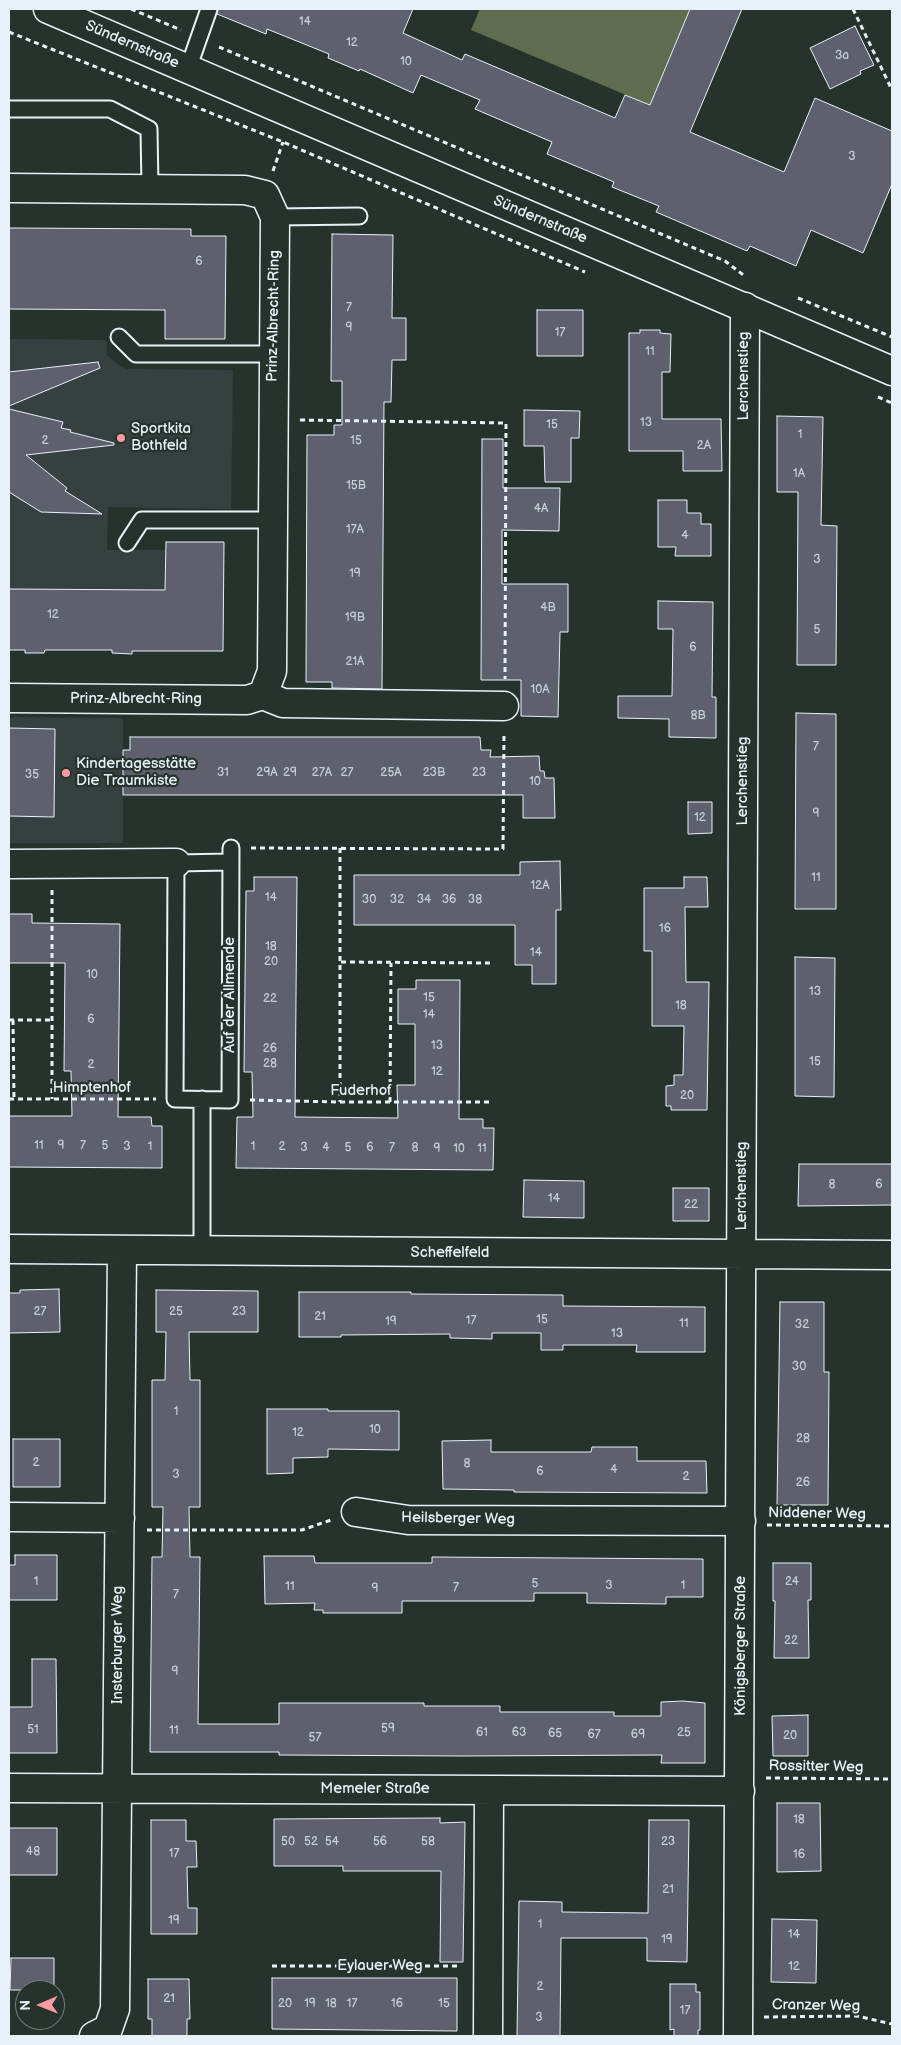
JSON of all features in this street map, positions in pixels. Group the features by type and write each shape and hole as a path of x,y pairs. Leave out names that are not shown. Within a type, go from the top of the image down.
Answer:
{"street":[{"name":"Sündernstraße","path":"54,10 892,371"},
{"name":"Prinz-Albrecht-Ring","path":"9,188 245,190 265,195 275,217 272,671 263,695 247,700 9,698"},
{"name":"Lerchenstieg","path":"742,1255 745,307"},
{"path":"263,695 283,703 504,706"},
{"path":"9,864 176,863"},
{"name":"Scheffelfeld","path":"9,1249 892,1255"},
{"name":"Insterburger Weg","path":"105,2034 115,2010 122,1250"},
{"name":"Königsberger Straße","path":"738,2026 742,1255"},
{"name":"Heilsberger Weg","path":"356,1512 408,1520 741,1523"},
{"path":"9,1517 120,1524"},
{"name":"Memeler Straße","path":"9,1788 489,1790 740,1784"},
{"path":"488,2036 489,1790"}],"lane":[{"name":"Sündernstraße","path":"188,69 197,38 209,9"},
{"path":"9,109 110,109 149,129 150,188"},
{"path":"275,217 359,216"},
{"path":"119,337 136,354 273,354"},
{"path":"127,542 142,520 272,520"},
{"path":"230,1100 175,1099 176,863 231,855"},
{"name":"Auf der Allmende","path":"230,1100 231,855"},
{"path":"202,1099 202,1251"}],"path":[{"path":"131,9 725,260 746,277 755,281"},
{"path":"853,9 892,90"},
{"path":"9,32 283,142 589,273"},
{"path":"792,296 892,337"},
{"path":"875,396 892,404"},
{"path":"231,855 340,848 503,849 506,423 273,419"},
{"path":"340,848 340,1102"},
{"path":"52,864 52,1099"},
{"path":"341,962 494,963"},
{"path":"390,1102 391,963"},
{"path":"14,1099 11,1020 52,1020"},
{"name":"Himptenhof","path":"9,1099 175,1099"},
{"name":"Fuderhof","path":"230,1100 492,1102"},
{"path":"120,1524 302,1530 356,1512"},
{"name":"Niddener Weg","path":"741,1523 892,1526"},
{"name":"Rossitter Weg","path":"740,1784 892,1780"},
{"name":"Eylauer Weg","path":"272,1966 488,1966"},
{"name":"Cranzer Weg","path":"738,2026 857,2016 892,2024"}],"shaded area":[{"name":"Sportkita Bothfeld","path":"9,339 106,340 107,355 117,364 127,369 233,370 231,509 108,507 107,550 166,550 165,590 9,589"},
{"name":"Kindertagesstätte Die Traumkiste","path":"9,717 123,718 123,843 9,843"}],"green space":[{"path":"480,9 690,9 650,105 471,30"}],"building":[{"path":"218,9 413,9 403,33 462,60 465,54 615,118 625,95 650,105 690,9 742,9 690,132 784,172 815,98 892,131 892,184 863,253 811,230 796,266 750,246 747,251 656,212 659,206 612,187 614,182 547,154 552,142 475,109 480,100 421,75 413,93 360,69 359,71 328,58 329,54 267,29 266,34 217,14"},
{"path":"855,26 874,65 860,71 861,74 830,89 810,48"},
{"path":"9,228 191,229 191,236 226,236 225,339 165,339 165,310 9,309"},
{"path":"332,234 393,235 392,318 406,318 406,360 392,360 391,402 384,402 382,689 332,688 332,682 306,682 307,435 334,435 334,425 342,425 342,381 331,381"},
{"path":"537,310 583,310 583,356 537,356"},
{"path":"640,330 660,330 660,333 671,334 670,372 662,372 662,419 721,419 722,471 683,471 683,451 629,451 629,333 640,333"},
{"path":"98,362 100,368 9,406 9,372"},
{"path":"9,409 63,422 61,428 71,430 70,432 114,443 114,445 26,455 67,488 65,491 102,514 41,512 9,492"},
{"path":"524,410 580,411 579,438 571,438 571,482 545,482 544,446 524,446"},
{"path":"777,416 823,417 821,525 837,526 836,665 797,665 798,492 777,492"},
{"path":"482,439 503,439 503,488 560,488 559,531 502,530 502,584 568,584 568,632 560,632 558,717 521,716 521,680 481,680"},
{"path":"658,500 687,500 687,513 701,513 701,524 711,524 711,556 675,556 676,547 658,547"},
{"path":"166,542 224,542 223,651 132,651 132,654 112,653 112,650 45,650 44,653 25,653 25,650 9,650 9,589 165,590"},
{"path":"658,601 713,602 712,697 716,697 716,738 669,737 669,719 618,718 618,696 672,696 673,629 658,629"},
{"path":"796,713 836,714 836,909 795,909"},
{"path":"9,728 55,729 54,817 9,816"},
{"path":"130,737 480,737 481,750 491,750 490,757 539,756 540,771 544,771 545,778 554,778 555,818 523,818 523,795 123,795 123,750 130,750"},
{"path":"688,802 712,802 712,833 688,834"},
{"path":"560,861 561,910 556,910 556,984 532,984 532,965 515,965 515,925 354,925 354,875 520,875 520,862"},
{"path":"254,877 297,877 295,1117 398,1118 397,1085 415,1085 415,1024 398,1024 398,989 416,989 416,980 460,980 459,1119 483,1119 483,1128 494,1128 493,1170 236,1168 237,1117 253,1117 252,1072 244,1072 246,891 254,891"},
{"path":"684,877 707,877 708,907 685,907 686,982 709,982 707,1110 671,1110 671,1106 666,1106 666,1086 674,1085 674,1075 683,1075 684,1026 652,1026 652,951 644,951 644,888 684,888"},
{"path":"9,914 32,914 32,923 120,924 118,1117 151,1117 152,1126 162,1126 162,1168 9,1167 9,1116 72,1116 71,1071 64,1071 65,963 9,963"},
{"path":"795,957 835,958 834,1097 795,1096"},
{"path":"799,1164 892,1164 892,1205 798,1206"},
{"path":"524,1180 584,1181 584,1218 523,1217"},
{"path":"673,1188 709,1188 709,1221 673,1221"},
{"path":"59,1289 60,1332 9,1333 9,1293 20,1293 20,1290"},
{"path":"156,1290 258,1291 258,1332 189,1332 190,1380 200,1380 200,1507 189,1507 190,1557 200,1557 198,1724 279,1724 279,1703 424,1703 424,1706 500,1706 500,1712 614,1712 614,1716 661,1716 661,1702 683,1701 705,1703 705,1763 661,1763 662,1755 279,1755 279,1752 150,1752 152,1557 162,1557 163,1507 152,1507 152,1380 165,1380 166,1332 156,1332"},
{"path":"299,1292 563,1295 563,1306 705,1307 705,1352 636,1352 637,1345 563,1345 563,1350 541,1350 541,1333 492,1333 492,1339 450,1338 450,1334 299,1337"},
{"path":"780,1302 824,1302 824,1372 829,1372 828,1505 777,1505"},
{"path":"267,1409 399,1411 399,1450 328,1449 328,1457 293,1458 293,1473 267,1474"},
{"path":"13,1439 60,1439 60,1487 13,1487"},
{"path":"491,1440 491,1452 591,1452 592,1447 637,1447 637,1461 706,1461 707,1493 514,1492 514,1490 443,1489 442,1441"},
{"path":"15,1555 57,1555 57,1600 9,1600 9,1565 15,1565"},
{"path":"264,1556 314,1556 315,1563 432,1563 432,1557 703,1559 703,1597 666,1597 666,1604 587,1603 587,1593 534,1593 534,1601 402,1601 402,1613 323,1613 323,1610 314,1610 315,1603 265,1604"},
{"path":"773,1563 811,1563 811,1600 808,1600 809,1658 774,1658 775,1601 773,1601"},
{"path":"32,1659 56,1659 57,1753 9,1753 9,1707 32,1707"},
{"path":"808,1715 808,1756 773,1756 772,1716"},
{"path":"777,1803 820,1803 821,1871 777,1872"},
{"path":"440,1818 440,1823 465,1822 463,1962 440,1962 441,1871 343,1871 343,1866 274,1866 274,1819"},
{"path":"151,1820 186,1820 186,1841 196,1841 197,1867 187,1867 188,1908 197,1908 197,1934 151,1934"},
{"path":"649,1820 689,1820 687,1962 647,1961 647,1938 561,1938 560,2036 517,2036 519,1901 562,1902 562,1912 648,1913"},
{"path":"9,1828 57,1828 57,1875 9,1875"},
{"path":"772,1919 817,1920 816,1983 771,1982"},
{"path":"11,1958 54,1958 54,1980 15,1980 15,1990 10,1990"},
{"path":"272,1978 457,1978 457,2031 272,2029"},
{"path":"148,1979 189,1979 190,2019 187,2019 187,2036 152,2036 152,2019 148,2019"},
{"path":"670,1984 696,1984 696,1992 700,1992 700,2030 698,2030 698,2036 674,2036 674,2029 670,2030"}],"place":[{"name":"Sportkita Bothfeld","path":"121,438"},
{"name":"Kindertagesstätte Die Traumkiste","path":"66,773"}]}
